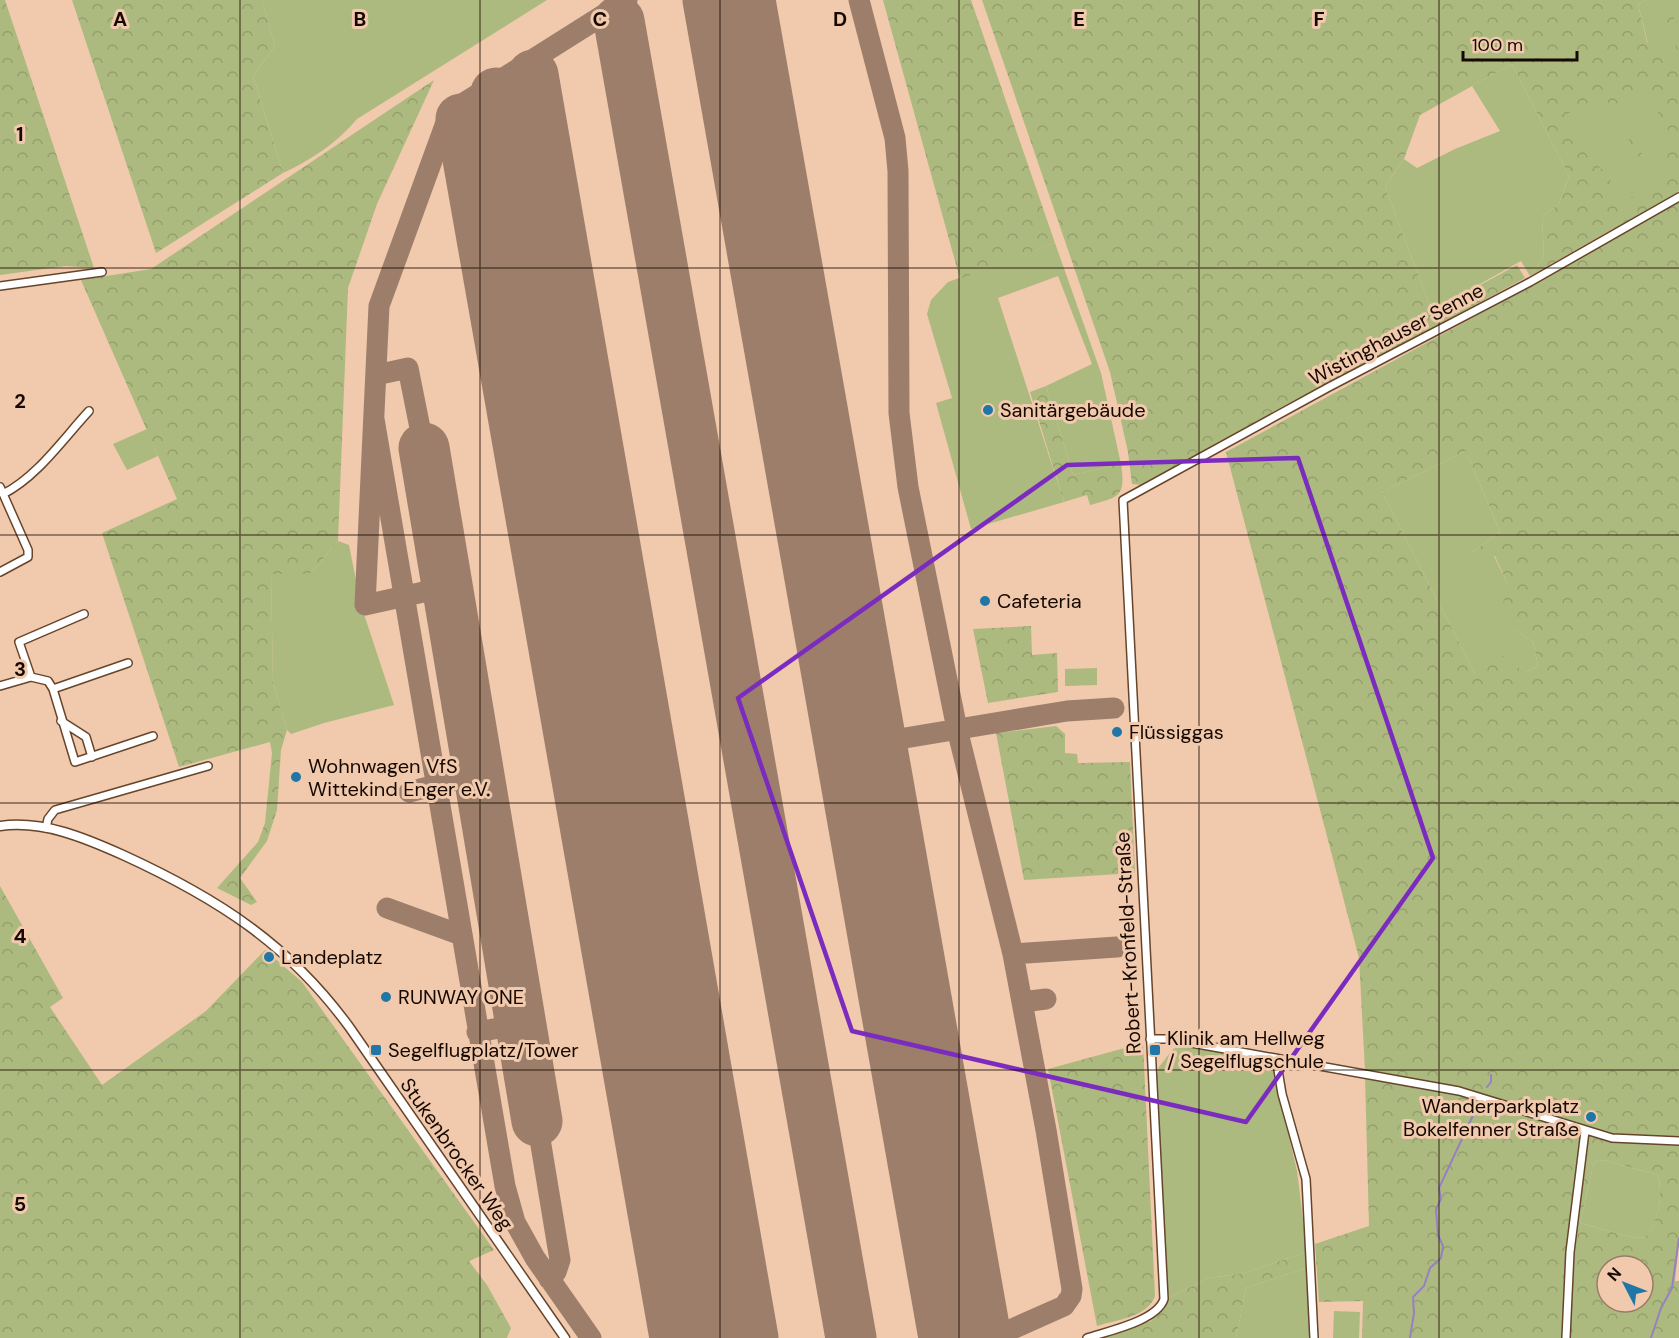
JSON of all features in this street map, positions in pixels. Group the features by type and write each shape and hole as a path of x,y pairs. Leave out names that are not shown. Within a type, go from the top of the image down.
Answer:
{"street":[{"name":"Wistinghauser Senne","path":"1126,496 1530,282 1679,197"},
{"path":"0,286 102,272"},
{"path":"0,572 28,557 28,550 1,491 16,487 89,411"},
{"name":"Robert-Kronfeld-Straße","path":"1087,1338 1148,1317 1159,1309 1164,1299 1123,501 1126,496"},
{"path":"31,677 20,642 84,614"},
{"path":"52,689 128,663"},
{"path":"0,686 31,677 48,681 75,762 153,736"},
{"path":"61,721 86,737 92,757"},
{"path":"46,828 48,819 55,810 208,766"},
{"name":"Stukenbrocker Weg","path":"0,826 46,828 80,837 173,878 248,924 305,973 350,1028 565,1338"},
{"path":"1150,1039 1166,1039 1459,1091 1612,1138 1679,1141"},
{"path":"1276,1058 1282,1094 1306,1179 1314,1338"},
{"path":"1566,1338 1570,1252 1585,1131"}],"highlighted area":[{"path":"1298,458 1433,858 1246,1122 852,1031 738,698 1067,465"}],"green space":[{"path":"0,0 5,0 94,268 66,266 0,275"},
{"path":"72,0 262,0 275,46 253,76 283,173 156,253"},
{"path":"262,0 547,0 357,119 323,150 283,173 253,76 275,46"},
{"path":"883,0 971,0 1055,243 960,279"},
{"path":"982,0 1646,0 1638,4 1647,42 1672,60 1679,57 1679,191 1530,276 1544,257 1542,216 1559,204 1569,176 1512,64 1420,115 1404,159 1385,187 1432,311 1517,265 1525,278 1141,485 1132,484 1128,452 1110,372","holes":["1644,88 1673,139 1653,151 1667,175 1624,202 1605,172 1588,157 1565,115 1604,95 1639,158 1643,156 1614,105"]},
{"path":"1646,0 1679,0 1679,191 1614,229 1555,120 1654,68 1638,4"},
{"path":"1666,8 1679,25 1679,57 1665,18"},
{"path":"1512,64 1569,176 1559,204 1542,216 1544,257 1530,276 1521,261 1432,311 1385,187 1404,159 1417,168 1455,149 1500,131 1472,86"},
{"path":"434,80 377,204 348,288 338,541 310,574 271,574 273,682 287,730 281,750 277,810 267,841 240,878 257,902 251,905 217,888 258,842 265,823 272,753 270,742 179,767 102,533 177,499 81,280 151,269"},
{"path":"1679,201 1679,1138 1613,1134 1481,1093 1365,1070 1359,958 1226,452 1533,285","holes":["1466,451 1500,532 1471,553 1479,562 1495,556 1508,585 1501,611 1516,630 1533,642 1538,666 1524,673 1505,655 1475,674 1382,492"]},
{"path":"1055,243 1101,373 1121,464 1073,475 1046,386 1092,364 1058,276 998,298 1064,502 971,529 936,403 952,398 927,314 931,300 948,282"},
{"path":"1046,386 1073,475 1121,464 1121,489 1114,497 1090,505 1087,495 1064,502 1030,392"},
{"path":"147,429 158,456 127,470 113,444"},
{"path":"1466,451 1500,532 1471,553 1494,556 1508,585 1516,630 1533,642 1538,666 1524,673 1475,674 1382,492"},
{"path":"338,541 349,545 361,605 394,705 291,734 287,730 273,682 271,574 310,574"},
{"path":"1031,626 1032,655 1057,653 1058,692 988,703 973,629"},
{"path":"1097,668 1097,685 1065,686 1065,669"},
{"path":"1056,726 1065,734 1065,753 1077,754 1078,763 1130,762 1135,873 1024,880 996,733"},
{"path":"0,886 63,998 50,1007 102,1085 206,1011 265,950 302,982 494,1250 469,1261 487,1285 511,1328 507,1338 0,1338"},
{"path":"1143,1043 1155,1296 1146,1309 1139,1313 1097,1326 1048,1069"},
{"path":"1182,1045 1271,1062 1273,1068 1173,1049"},
{"path":"1173,1049 1273,1068 1297,1171 1307,1252 1244,1273 1209,1278 1168,1298 1156,1081 1159,1067"},
{"path":"1365,1076 1455,1094 1612,1141 1679,1146 1679,1242 1675,1281 1679,1281 1679,1338 1362,1338 1363,1301 1319,1302 1315,1244 1369,1226","holes":["1603,1160 1658,1175 1659,1208 1654,1224 1645,1237 1634,1238 1580,1223 1594,1162"]},
{"path":"1603,1160 1658,1175 1659,1208 1654,1224 1645,1237 1634,1238 1580,1223 1594,1162"},
{"path":"1307,1252 1309,1267 1246,1288 1236,1338 1102,1338 1151,1321 1168,1298 1209,1278 1244,1273"},
{"path":"1309,1267 1312,1338 1236,1338 1246,1288"},
{"path":"1334,1311 1360,1312 1359,1338 1333,1338"}],"waterway":[{"path":"1487,1087 1491,1082 1491,1075"},
{"path":"1410,1338 1414,1313 1413,1297 1424,1286 1430,1268 1441,1258 1443,1246 1438,1235 1436,1209 1441,1199 1439,1188 1476,1109"},
{"path":"1651,1338 1661,1308 1672,1288 1679,1238"}],"taxiway":[{"path":"446,587 365,605 379,306 448,117 456,108 627,0"},
{"path":"859,0 895,138 898,171 899,413 908,487 957,729 1013,954 1046,1130 1072,1289 1071,1296 1064,1306 992,1338"},
{"path":"755,266 795,258"},
{"path":"497,325 574,308"},
{"path":"376,375 408,368 424,448"},
{"path":"374,419 505,1186 515,1222 535,1258 591,1338"},
{"path":"881,742 1067,711 1114,708"},
{"path":"409,792 479,774"},
{"path":"387,908 461,935"},
{"path":"1013,954 1117,947"},
{"path":"1022,1002 1046,999"},
{"path":"477,1032 521,1024"},
{"path":"894,1050 934,1043"},
{"path":"537,1121 560,1260 556,1272 549,1279"}],"runway":[{"path":"708,0 944,1338"},
{"path":"750,0 985,1332"},
{"path":"619,21 851,1338"},
{"path":"533,75 753,1338"},
{"path":"496,93 712,1338"},
{"path":"461,119 675,1338"},
{"path":"424,448 537,1121"}],"place":[{"name":"Sanitärgebäude","path":"988,410"},
{"name":"Cafeteria","path":"985,601"},
{"name":"Flüssiggas","path":"1117,732"},
{"name":"Wohnwagen VfS Wittekind Enger e.V.","path":"296,777"},
{"name":"Landeplatz","path":"269,957"},
{"name":"RUNWAY ONE","path":"386,997"},
{"name":"Segelflugplatz/Tower","path":"376,1050"},
{"name":"Klinik am Hellweg / Segelflugschule","path":"1155,1050"},
{"name":"Wanderparkplatz Bokelfenner Straße","path":"1591,1117"}]}
